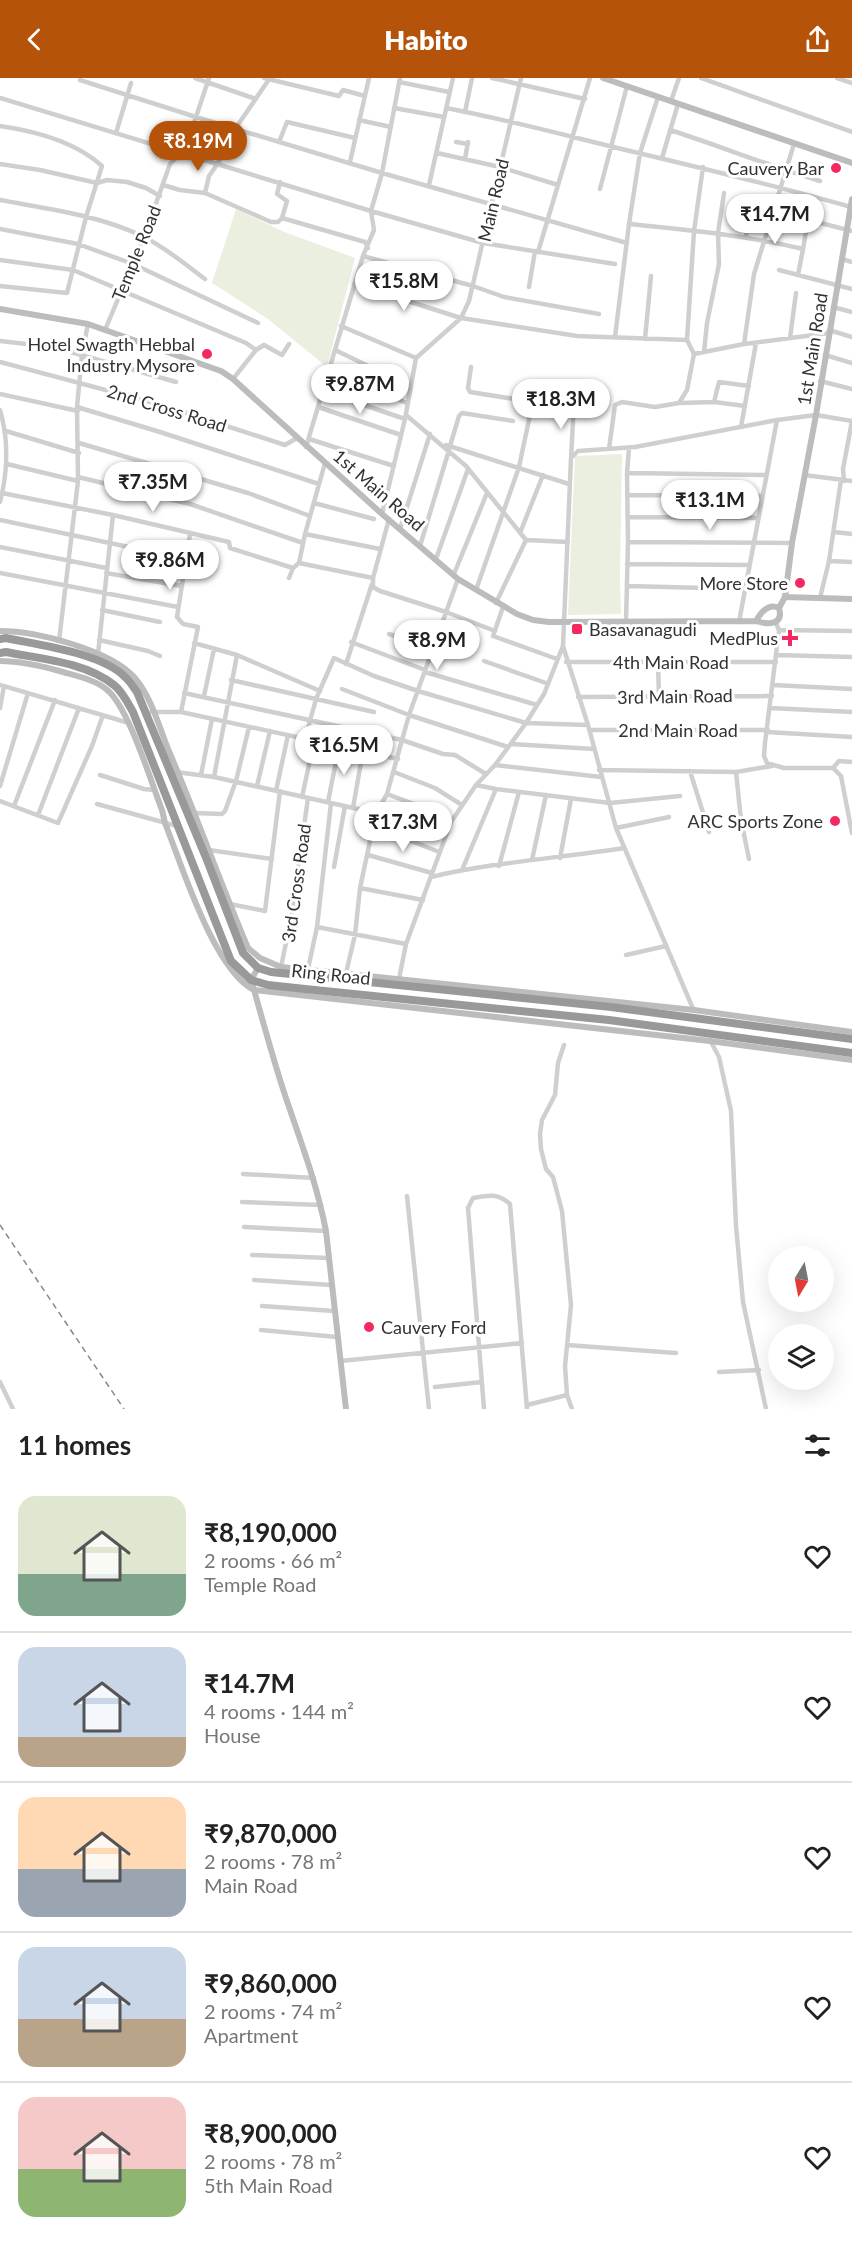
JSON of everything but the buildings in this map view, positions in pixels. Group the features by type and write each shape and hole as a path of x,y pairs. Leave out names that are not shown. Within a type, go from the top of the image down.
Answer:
{"highway":[{"path":"0,639 6,638 58,649 98,660 124,675 150,712 159,743 174,772 243,953 258,968"},
{"path":"0,653 6,652 55,662 92,672 115,686 133,712 133,723 146,746 195,865 231,961 251,980"},
{"path":"146,746 159,743"},
{"name":"Ring Road","path":"258,968 271,972 611,1007 852,1039"},
{"name":"Ring Road","path":"251,980 268,985 609,1020 709,1038 852,1053"}],"street":[{"path":"195,78 208,80 256,99"},
{"path":"264,78 339,96 343,90 365,96"},
{"path":"350,162 369,78"},
{"path":"429,186 453,78"},
{"path":"465,112 472,78"},
{"path":"492,78 585,99"},
{"name":"Main Road","path":"416,358 461,318 469,301 522,78"},
{"path":"529,287 546,221 590,78"},
{"path":"603,78 852,163"},
{"path":"662,158 680,78"},
{"path":"701,78 852,132"},
{"path":"837,78 852,83"},
{"path":"205,193 209,176 235,129 270,79"},
{"path":"80,80 382,173 627,243"},
{"name":"Temple Road","path":"105,330 144,237 171,164 182,152 208,80"},
{"path":"394,466 308,443 354,284 374,230 371,211 382,173 399,80 449,92"},
{"path":"116,133 131,83"},
{"path":"600,189 627,86"},
{"path":"615,337 640,153 658,97"},
{"path":"0,98 483,243 615,264"},
{"path":"394,108 444,117"},
{"path":"446,108 511,121 852,203"},
{"path":"359,120 391,127"},
{"path":"279,142 286,122 354,138"},
{"path":"0,126 45,136 94,159 102,166 78,244 67,293 0,286"},
{"path":"670,130 820,181"},
{"path":"456,142 468,143 465,159"},
{"path":"744,344 754,274 794,144"},
{"path":"437,153 500,166 558,185"},
{"path":"0,164 40,170 97,183 107,180 127,182 146,188 160,196"},
{"path":"679,403 687,390 694,354 687,340 694,231 703,167"},
{"path":"163,185 205,193 271,222 278,222 282,218 287,201 278,194 280,182"},
{"path":"704,352 707,323 719,264 718,233 724,193"},
{"path":"0,200 112,224 144,237 167,250 205,279"},
{"name":"1st Main Road","path":"0,309 88,324 221,370 297,438 308,443 325,463 456,577 503,607 533,620 776,622 780,616 779,608 785,597 792,543 837,285 849,231 852,203"},
{"path":"746,237 749,209"},
{"path":"774,211 849,231"},
{"path":"282,218 365,242 368,248"},
{"path":"798,275 808,220"},
{"path":"629,224 746,237 803,249"},
{"path":"0,229 78,244 133,264 258,323"},
{"path":"363,256 473,286 504,297 599,314"},
{"path":"842,259 852,262"},
{"path":"0,261 73,270 246,343 256,350"},
{"path":"779,270 852,289"},
{"path":"645,339 651,276"},
{"path":"354,284 461,318 578,336 687,340"},
{"path":"790,338 796,293"},
{"path":"833,307 852,312"},
{"path":"58,641 78,479 77,409 82,354 88,324"},
{"path":"341,326 416,358 405,417 382,514"},
{"path":"694,354 744,344 829,332 852,337"},
{"path":"0,341 53,347 176,382"},
{"path":"741,427 756,343"},
{"path":"233,379 256,350 264,345 282,355 290,344"},
{"path":"335,350 410,386"},
{"path":"825,355 852,363"},
{"name":"2nd Cross Road","path":"0,362 79,381 162,405 285,445 297,438"},
{"path":"471,367 468,388 470,392 533,402"},
{"path":"328,373 407,403"},
{"path":"820,381 852,389"},
{"path":"476,590 519,467 537,382"},
{"path":"714,402 719,382 749,386"},
{"path":"323,390 405,417 449,448 569,483"},
{"path":"0,394 77,409 160,432 319,484"},
{"path":"609,449 615,405 622,402 655,407 679,403 714,402 745,406"},
{"path":"574,404 563,646 616,828 694,1010 702,1020"},
{"path":"318,407 401,435"},
{"path":"0,410 6,431 7,464 0,502"},
{"path":"420,546 459,416 462,412 513,421"},
{"path":"572,458 578,451 629,448 816,414 852,421 849,454 843,469 843,481 829,561 820,598"},
{"path":"739,622 777,420"},
{"path":"6,431 79,453"},
{"path":"400,529 430,435"},
{"path":"79,443 248,493 310,516"},
{"path":"449,448 526,540 568,542"},
{"path":"626,622 629,448"},
{"path":"289,578 293,568 299,563 325,463"},
{"path":"7,464 190,504 303,543"},
{"path":"436,559 468,469"},
{"path":"627,474 766,475"},
{"path":"520,533 543,475"},
{"path":"804,475 852,481"},
{"path":"2,493 113,515 229,542 230,548 293,568"},
{"path":"346,973 355,935 360,888 376,813 387,794 409,715 487,493"},
{"path":"627,495 762,496"},
{"path":"314,503 374,519"},
{"path":"98,654 113,515"},
{"path":"628,517 758,518"},
{"path":"306,739 316,699 334,658 346,664 351,642 372,581 388,519"},
{"path":"0,520 186,559"},
{"path":"834,532 852,534"},
{"path":"181,712 198,627 180,622 177,617 190,534"},
{"path":"305,534 380,549"},
{"path":"496,603 526,540"},
{"path":"628,542 792,543"},
{"path":"0,547 182,586"},
{"path":"829,561 852,562"},
{"path":"299,563 372,581 380,591 446,612 495,631"},
{"path":"627,564 750,565"},
{"path":"0,573 104,595 178,607"},
{"path":"627,586 745,589"},
{"path":"785,597 852,599"},
{"path":"756,621 768,608 773,606 779,608"},
{"path":"503,607 493,636 557,659"},
{"path":"102,610 160,622"},
{"path":"772,766 767,763 764,756 779,630 776,622"},
{"path":"779,630 852,631"},
{"path":"0,631 40,636 98,654 119,665 136,680 174,772 194,813 248,948 260,958 281,967 694,1010 852,1032"},
{"path":"389,633 433,650"},
{"path":"99,640 160,656"},
{"path":"351,642 425,670 537,705"},
{"path":"194,643 237,655 320,691"},
{"path":"399,979 406,944 451,822 476,785 495,765 526,723 544,694 546,683 563,646"},
{"path":"204,696 214,649"},
{"path":"214,777 237,655"},
{"path":"776,655 852,657"},
{"path":"0,662 18,661 41,665 78,676 106,688 121,705 133,723 165,824 217,949 236,977 254,990 709,1038 852,1060"},
{"path":"484,661 546,683"},
{"name":"4th Main Road","path":"567,662 776,662"},
{"path":"658,662 658,696"},
{"name":"2nd Main Road","path":"346,664 418,691 526,723 588,728 767,731 852,737"},
{"path":"231,680 374,712"},
{"path":"772,685 852,689"},
{"path":"0,708 2,686 133,723"},
{"path":"342,689 409,715 509,746 594,749"},
{"path":"0,786 28,693"},
{"path":"184,693 402,740 443,754 455,755 486,774"},
{"name":"3rd Main Road","path":"578,697 772,696"},
{"path":"14,806 55,700"},
{"path":"38,815 79,708"},
{"path":"770,708 852,712"},
{"path":"150,712 181,712 398,759"},
{"path":"0,801 58,823 103,715"},
{"path":"201,775 212,719"},
{"path":"194,813 222,814 225,811 236,781 249,727"},
{"path":"258,786 270,732"},
{"path":"230,903 265,911 278,791 288,735"},
{"name":"3rd Cross Road","path":"281,967 291,919 314,742"},
{"path":"308,969 317,927 329,803 339,746"},
{"path":"353,808 363,751"},
{"path":"599,770 736,772 772,766 833,768 840,761 852,762"},
{"path":"495,765 602,777"},
{"path":"833,768 841,776 852,833"},
{"path":"690,771 709,832"},
{"path":"174,772 236,781 376,813"},
{"path":"394,772 435,788 462,805"},
{"path":"736,772 741,820 749,859"},
{"path":"100,775 154,790"},
{"path":"476,785 610,803 680,796"},
{"path":"462,870 496,789"},
{"path":"499,866 519,792"},
{"path":"387,794 422,807 451,822"},
{"path":"532,860 546,795"},
{"path":"560,858 571,799"},
{"path":"97,804 177,826"},
{"path":"334,867 345,806"},
{"path":"616,828 669,817"},
{"path":"372,832 404,838 439,852"},
{"path":"368,855 431,875 624,848"},
{"path":"209,850 272,859"},
{"path":"360,888 423,900"},
{"path":"317,927 406,944"},
{"path":"626,955 666,946"},
{"path":"258,968 251,980 287,1103 314,1178 321,1205 326,1231 346,1409"},
{"path":"709,1038 719,1057 731,1111 735,1226 742,1291 766,1409"},
{"path":"564,1045 558,1063 555,1095 542,1120 540,1134 546,1169 554,1177 562,1211 571,1305 565,1366 567,1395 572,1409"},
{"path":"243,1174 314,1178"},
{"path":"407,1196 429,1409"},
{"path":"484,1409 468,1208 473,1198 501,1197 510,1203 527,1407 567,1395"},
{"path":"242,1202 321,1205"},
{"path":"244,1227 326,1231"},
{"path":"252,1255 328,1258"},
{"path":"254,1280 331,1284"},
{"path":"262,1306 334,1311"},
{"path":"261,1330 337,1337"},
{"path":"340,1361 522,1343"},
{"path":"567,1345 676,1353"},
{"path":"719,1372 759,1370"},
{"path":"0,1382 13,1409"},
{"path":"435,1387 482,1382"}],"shaded area":[{"path":"236,209 282,231 355,258 327,367 268,319 212,283"},
{"path":"622,454 621,614 568,615 575,456"}],"railway":[{"path":"0,1225 124,1409"}],"place":[{"name":"Cauvery Bar","path":"836,168"},
{"name":"Hotel Swagth Hebbal Industry Mysore","path":"207,354"},
{"name":"More Store","path":"800,583"},
{"name":"Basavanagudi","path":"577,629"},
{"name":"MedPlus","path":"790,638"},
{"name":"ARC Sports Zone","path":"835,821"},
{"name":"Cauvery Ford","path":"369,1327"}]}
